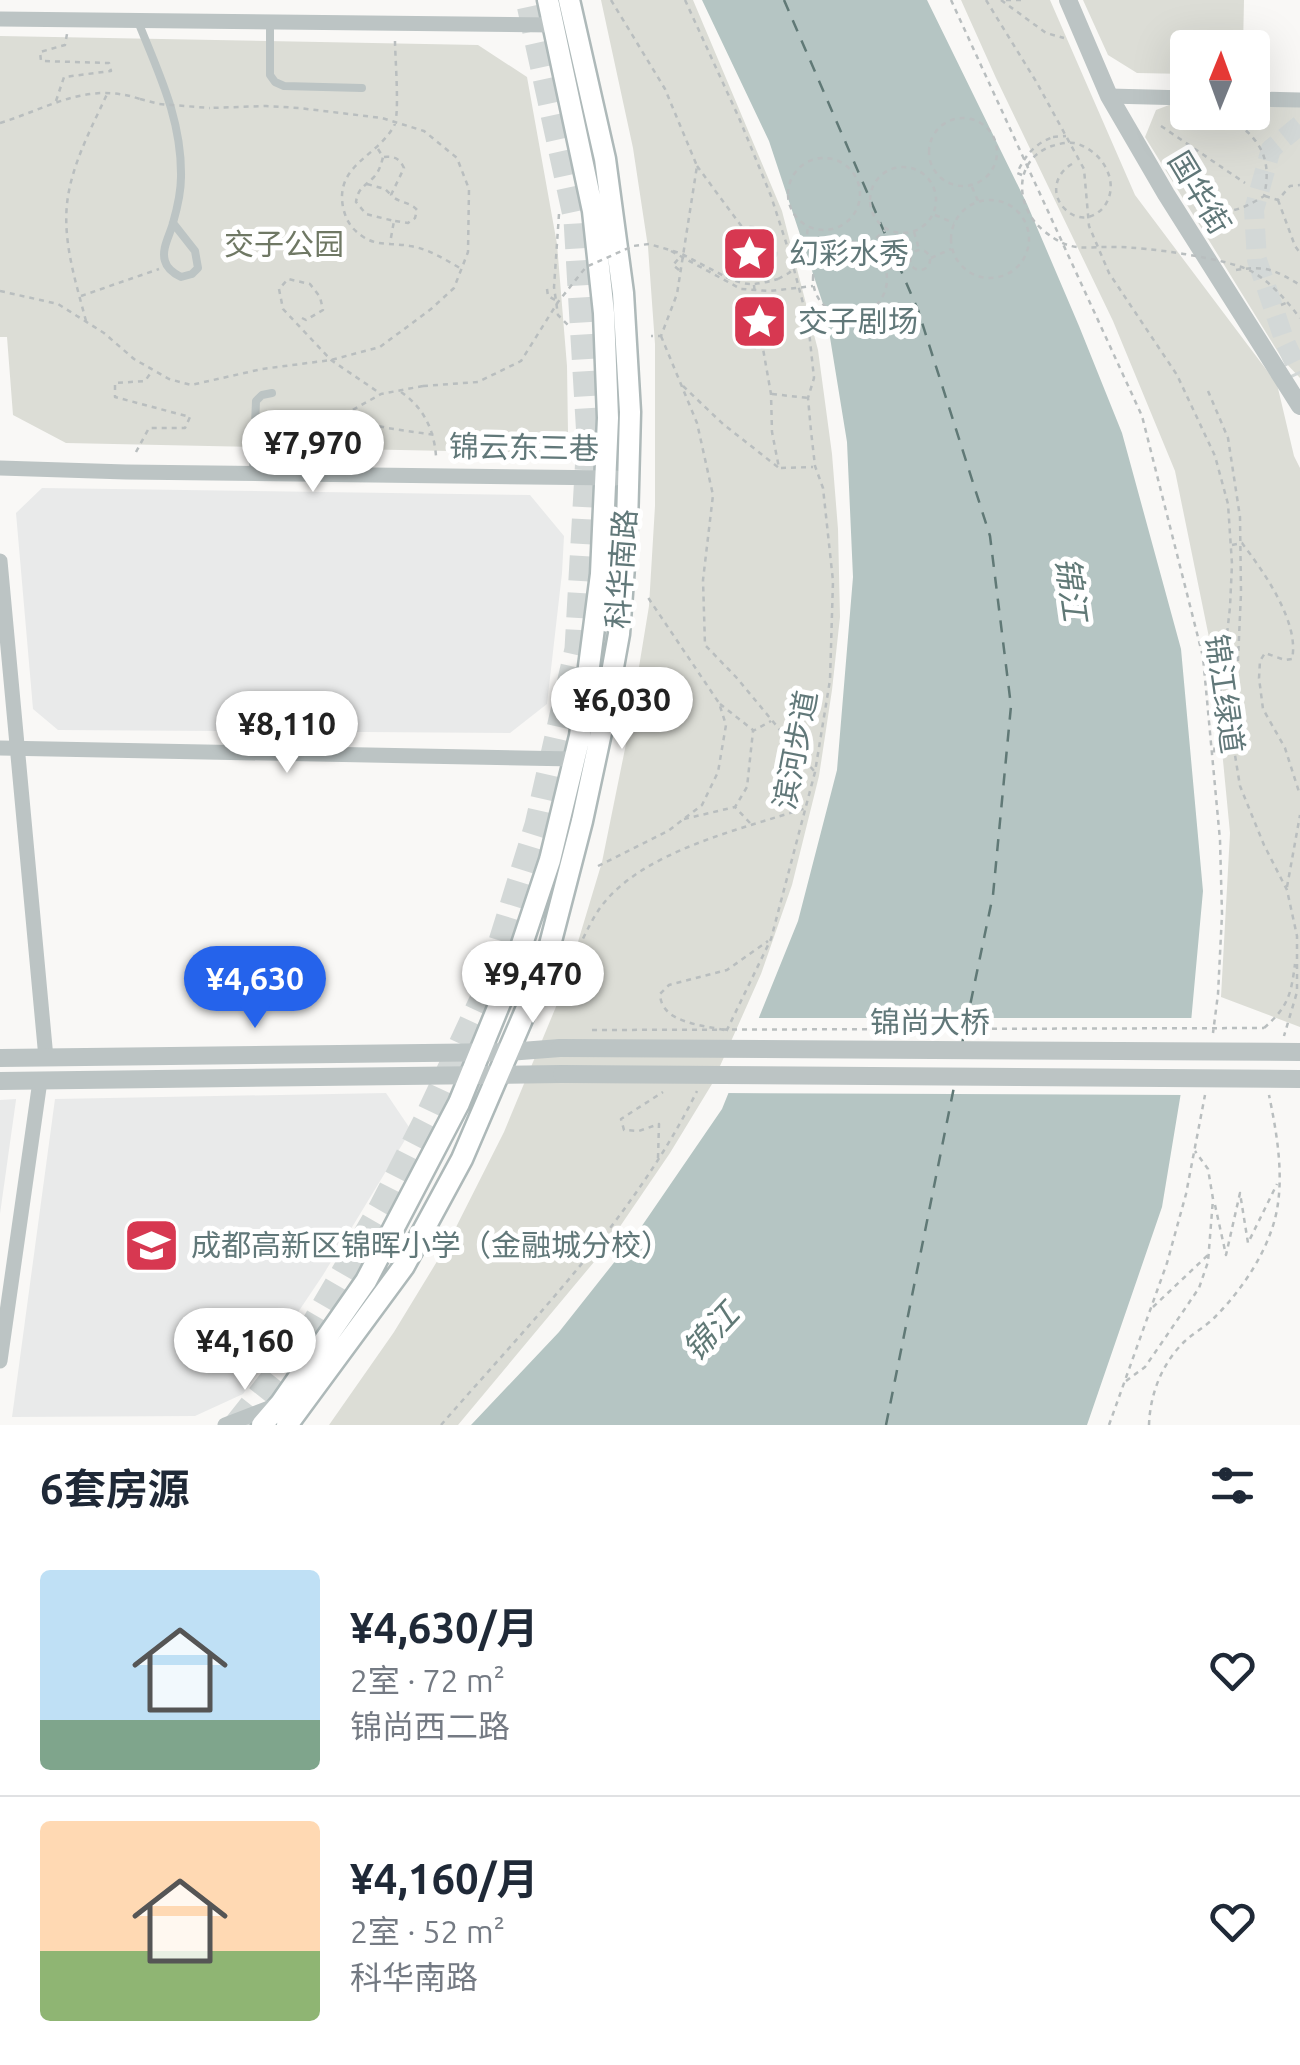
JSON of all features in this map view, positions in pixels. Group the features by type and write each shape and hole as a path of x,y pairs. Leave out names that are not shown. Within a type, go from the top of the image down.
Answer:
{"main road":[{"name":"科华南路","path":"262,1425 366,1281 459,1103 514,971 544,879 580,736 601,574 608,418 604,313 593,211 548,0"},
{"name":"科华南路","path":"288,1425 404,1266 462,1159 544,968 598,747 619,634 630,412 623,293 605,159 570,0"}],"street":[{"name":"国华街","path":"1068,0 1109,96 1300,406"},
{"path":"0,19 554,24"},
{"path":"1109,96 1170,98"},
{"path":"1270,99 1300,100"},
{"name":"锦云东三巷","path":"0,468 628,478"},
{"path":"0,561 46,1058"},
{"path":"0,748 574,759"},
{"name":"锦尚大桥","path":"0,1058 508,1052 560,1048 1300,1052"},
{"name":"锦尚大桥","path":"0,1081 562,1074 1300,1080"},
{"path":"0,1360 40,1081"},
{"path":"225,1425 281,1403"}],"lane":[{"path":"136,19 180,139 182,182 164,262 181,277 198,268 196,251 173,223"},
{"path":"270,21 270,75 274,82 284,86 362,88"},
{"path":"253,472 256,401 272,393"}],"path":[{"path":"611,0 665,89 697,166 742,228"},
{"name":"滨河步道","path":"685,0 771,196 808,322 814,378 808,398 815,466 824,488 833,581 830,680 815,772 771,939 722,1039"},
{"name":"锦江绿道","path":"951,0 1142,416 1202,657 1220,840 1222,914 1214,1032"},
{"path":"986,0 1084,169 1088,226 1109,273 1177,374 1216,456 1228,504 1230,607 1213,759"},
{"path":"1004,0 1022,0"},
{"path":"1004,0 1046,33 1064,38"},
{"path":"56,101 64,78 111,71 109,63 41,61 40,52 65,45 68,33"},
{"path":"395,41 397,123 378,148 357,163 344,179 342,202 347,222 364,238 431,252 462,270"},
{"path":"0,123 34,113 56,101 95,92 120,92 159,104 299,108 382,118 424,130 457,158 469,188 468,252 454,288 380,347 330,360 191,385 169,379 134,359 104,333 58,304 0,291"},
{"path":"86,322 69,249 67,206 87,138 108,92"},
{"path":"958,118 981,123 996,141 998,153 990,174 972,185 950,184 930,160 929,149 938,129 958,118"},
{"path":"1161,126 1244,184"},
{"path":"1197,207 1215,213 1244,209 1264,196 1268,175 1264,155 1246,130"},
{"path":"1023,176 1017,173 1035,146 1066,136"},
{"path":"1080,162 1064,168 1058,177 1057,197 1073,215 1095,214 1108,203 1112,192 1111,178 1094,152 1074,143 1048,148 1030,161 1023,176 1023,199 1031,218 1054,238 1079,248 1142,248 1227,263 1251,271 1282,294 1300,318"},
{"path":"366,184 385,188 395,200 414,206 415,218 408,223 394,221 361,210 356,202 357,194 366,184 380,170 383,157 378,148"},
{"path":"383,157 393,156 404,168 391,195"},
{"path":"817,158 842,162 858,180 860,192 859,205 846,223 824,230 808,226 794,215 788,193 796,171 817,158"},
{"path":"697,166 677,294 661,336 697,423 713,495 702,580 705,646 815,772"},
{"path":"893,168 915,168 929,180 936,193 936,204 927,223 914,231 897,232 878,222 870,195 883,173 893,168"},
{"path":"929,180 937,173"},
{"path":"972,185 978,201"},
{"path":"1278,200 1290,186 1300,185"},
{"path":"860,192 870,195"},
{"path":"1264,196 1278,200"},
{"path":"1278,200 1300,253"},
{"path":"978,201 1001,201 1013,207 1025,222 1029,242 1026,254 1019,265 997,278 972,274 962,266 952,248 954,223 964,209 978,201"},
{"path":"558,214 554,287 558,314 570,328"},
{"path":"933,214 954,223"},
{"path":"1025,222 1031,218"},
{"path":"390,244 394,221"},
{"path":"434,435 340,417 380,394 478,382 520,361 586,267 633,246 665,248 743,285 754,285 778,280 799,264 808,226"},
{"path":"742,228 767,233 776,248 774,265 754,279 737,275 724,255 729,239 742,228"},
{"path":"868,246 886,228"},
{"path":"914,231 919,250 930,259 929,265 921,270 911,264 912,255 919,250"},
{"path":"840,242 868,246 882,258 886,270 888,281 879,303 856,316 831,312 821,303 813,286 814,266 820,255 840,242"},
{"path":"665,248 741,289 770,291 813,286"},
{"path":"930,259 952,248"},
{"path":"680,256 673,265 680,270"},
{"path":"886,270 911,264"},
{"path":"80,296 168,266"},
{"path":"1228,271 1272,268 1300,285"},
{"path":"754,279 756,304"},
{"path":"302,318 306,320 323,310 320,297 310,284 288,280 280,290 282,310 330,360 380,394"},
{"path":"554,287 547,289 548,296 558,302"},
{"path":"1281,306 1288,302"},
{"path":"756,304 774,308 780,322 773,342 752,347 745,344 735,325 745,306 756,304"},
{"path":"651,336 661,336"},
{"path":"762,345 779,468"},
{"path":"136,452 149,428 185,428 190,417 115,397 115,383 145,381 153,370"},
{"path":"681,385 722,424 779,468 815,466"},
{"path":"400,391 416,402 434,435 436,456"},
{"path":"1208,391 1228,438 1240,518 1234,749 1240,786 1286,890 1297,936 1298,992 1282,1041"},
{"path":"771,394 808,398"},
{"path":"1230,545 1242,543"},
{"path":"1242,543 1290,618 1296,647 1292,659 1266,654 1260,660 1260,678 1263,709 1285,748 1300,796"},
{"path":"598,866 683,820 702,805 718,772 726,725 718,703 646,596"},
{"path":"718,703 754,731"},
{"path":"754,731 772,720"},
{"path":"683,820 736,807 747,787 754,731"},
{"path":"736,807 752,826"},
{"path":"562,984 600,908 635,874 691,846 806,808"},
{"path":"1286,890 1300,814"},
{"path":"724,1030 681,1020 660,1004 660,994 669,985 726,970 771,939"},
{"path":"592,1030 1264,1028 1291,996 1297,952"},
{"path":"1150,1425 1150,1411 1168,1360 1242,1286 1270,1234 1278,1204 1278,1181 1267,1082"},
{"path":"658,1160 660,1124 639,1131 624,1130 621,1119 670,1086"},
{"path":"1109,1425 1152,1308 1186,1194 1206,1088"},
{"path":"441,1425 613,1227 679,1128 696,1093"},
{"path":"1194,1150 1208,1169 1226,1254 1240,1193 1248,1244 1278,1181"},
{"path":"1124,1382 1144,1367 1199,1288 1210,1254 1213,1198"},
{"path":"1152,1308 1210,1254"}],"shaded area":[{"path":"42,488 530,495 564,536 547,704 510,733 58,730 33,709 16,513"},
{"name":"成都高新区锦晖小学（金融城分校）","path":"386,1093 411,1130 323,1275 243,1394 195,1416 12,1417 55,1099"},
{"path":"0,1100 16,1100 0,1214"}],"green space":[{"path":"601,0 693,0 782,211 818,350 838,529 840,617 819,776 792,885 761,974 712,1084 604,1250 458,1425 329,1425 394,1332 447,1245 504,1132 565,985 602,862 628,734 649,606 655,506 655,344 648,247 633,148"},
{"path":"961,0 1050,0 1135,195 1277,384 1300,468 1300,1027 1221,997 1230,833 1213,657 1175,471 1113,321"},
{"path":"1083,0 1244,0 1243,30 1170,30 1170,74 1137,73 1108,55"},
{"name":"交子公园","path":"0,36 478,45 527,77 557,244 568,433 548,453 66,443 13,415 7,337 0,337"},
{"path":"1170,105 1170,130 1270,130 1270,106 1300,107 1300,378 1283,360 1145,137 1156,110"}],"water":[{"name":"锦江","path":"702,0 927,0 1027,204 1122,433 1181,649 1203,891 1189,1044 1162,1207 1087,1425 471,1425 559,1332 635,1236 722,1109 798,921 837,770 853,577 847,442 826,313 769,141"}],"pier":[{"path":"754,1018 1197,1018 1186,1095 724,1093"}],"ferry route":[{"path":"784,0 918,310 990,536 1011,706 993,895 962,1044"},
{"path":"886,1425 954,1087"}],"tunnel":[{"path":"236,1425 308,1334 381,1208 485,993 537,825 577,649 589,438 576,220 528,0"},
{"path":"1300,125 1271,149 1254,210 1257,260 1300,374"},
{"path":"607,249 617,329"},
{"path":"603,678 616,553"}],"place":[{"name":"幻彩水秀","path":"750,254"},
{"name":"交子剧场","path":"759,322"},
{"name":"成都高新区锦晖小学（金融城分校）","path":"152,1246"}]}
